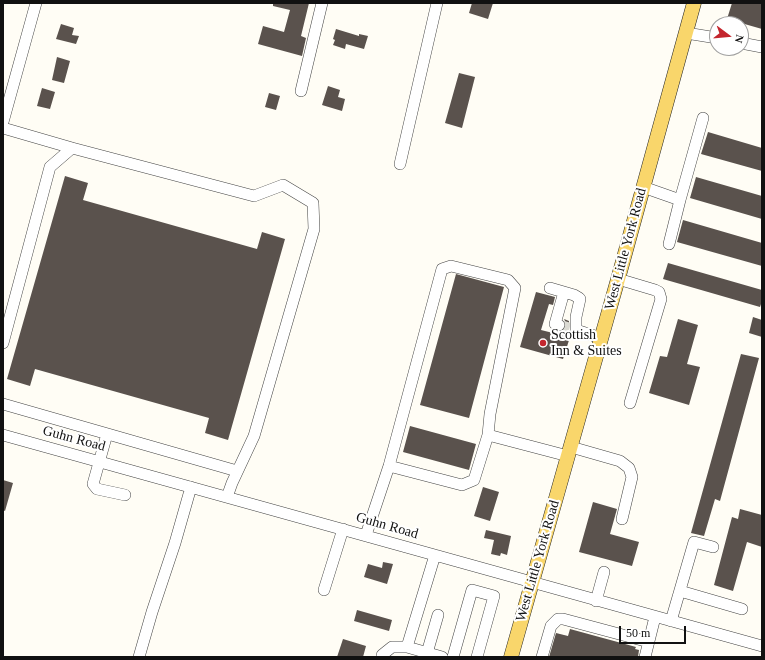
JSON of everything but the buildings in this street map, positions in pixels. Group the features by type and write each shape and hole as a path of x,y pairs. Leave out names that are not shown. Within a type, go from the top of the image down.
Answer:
{"main road":[{"name":"West Little York Road","path":"511,657 694,3"}],"street":[{"path":"3,122 36,3"},
{"path":"302,91 322,3"},
{"path":"400,164 437,3"},
{"path":"686,33 709,37"},
{"path":"749,45 762,47"},
{"path":"669,244 703,118"},
{"path":"3,128 72,148 254,196 283,185 313,204 314,229 254,436 237,471 227,497"},
{"path":"3,343 50,167 72,148"},
{"path":"643,187 680,200"},
{"path":"366,535 389,466 442,270 451,266 508,280 515,288 490,414 488,434 474,480 462,485 389,466"},
{"path":"618,279 655,290 659,292 661,299 630,404"},
{"path":"550,288 574,295 580,300 574,329 601,338"},
{"path":"559,325 555,324 564,292"},
{"path":"3,404 237,471"},
{"path":"107,434 93,484 95,487 125,495"},
{"path":"488,434 620,461 629,468 632,477 622,519"},
{"name":"Guhn Road","path":"3,435 762,646"},
{"path":"139,657 152,612 176,543 191,487"},
{"path":"324,590 343,529"},
{"path":"671,621 694,542 713,547"},
{"path":"408,647 435,555"},
{"path":"596,601 604,572"},
{"path":"453,657 472,590 494,596 476,657"},
{"path":"680,591 742,609"},
{"path":"427,653 438,615"},
{"path":"645,657 655,617"},
{"path":"542,657 551,626 558,619 563,619 649,642"},
{"path":"382,657 382,655 392,647 408,647 442,657"}],"tunnel":[{"path":"559,325 572,329"}],"place":[{"name":"Scottish Inn & Suites","path":"543,343"}]}
